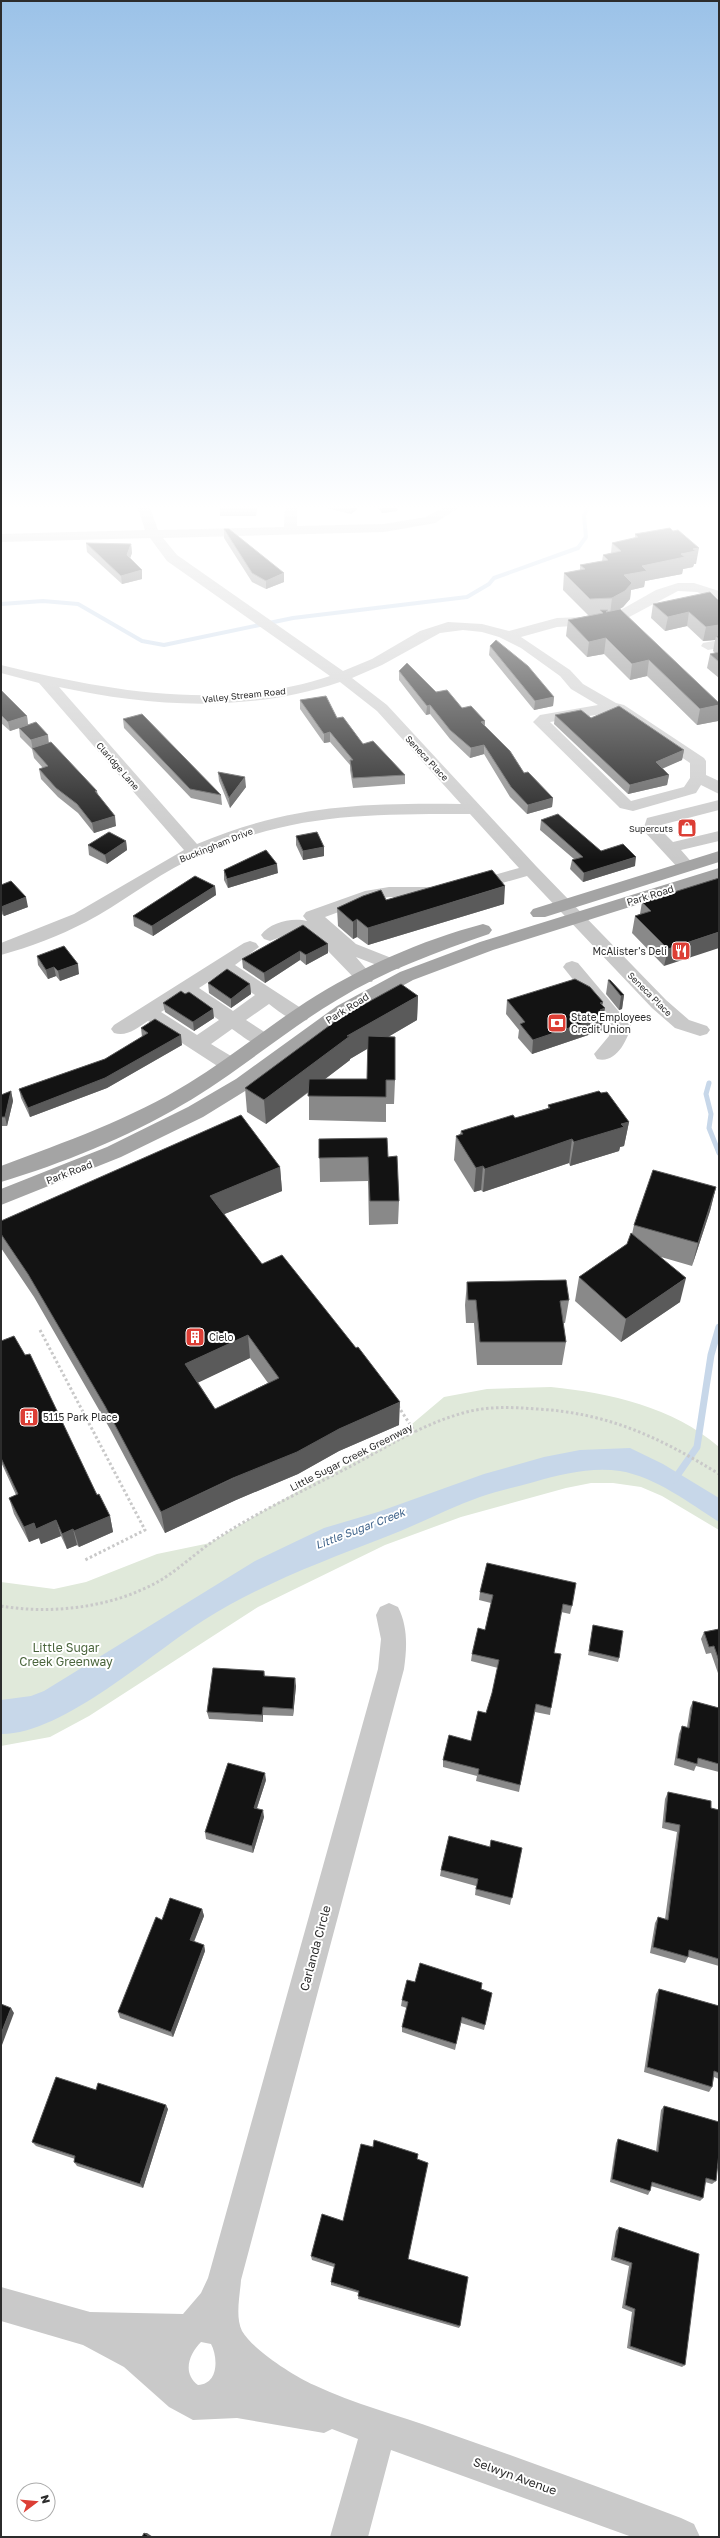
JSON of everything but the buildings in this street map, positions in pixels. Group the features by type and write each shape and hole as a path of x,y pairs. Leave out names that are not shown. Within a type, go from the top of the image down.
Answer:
{"main road":[{"name":"Park Road","path":"1,1197 87,1165 184,1119 258,1072 312,1031 348,1007 386,986 467,951 685,865 719,856"},
{"name":"Park Road","path":"1,1174 123,1128 197,1087 262,1040 331,995 438,944 719,873"}],"street":[{"name":"Seneca Place","path":"264,623 382,708 530,870 674,1018 700,1030"},
{"path":"509,636 541,625 552,623"},
{"name":"Valley Stream Road","path":"1,669 44,680 138,697 196,700 288,691 340,677 377,662 425,632 440,627 480,627 509,636 567,674 577,687 588,691 612,707"},
{"name":"Claridge Lane","path":"44,680 194,851"},
{"path":"612,707 619,708 698,761 698,778 690,790 633,806 626,805 541,722 545,718 612,707"},
{"path":"698,778 716,785 719,789"},
{"path":"685,865 651,830 653,822 719,804"},
{"name":"Buckingham Drive","path":"1,949 49,933 80,918 147,876 194,851 234,835 304,817 373,808 474,809"},
{"path":"670,848 719,836"},
{"path":"393,965 350,948 312,916 365,896 389,892 453,892 530,870"},
{"path":"270,935 290,925 301,924 314,930 365,978"},
{"path":"120,1029 250,947"},
{"path":"222,965 300,1016"},
{"path":"572,967 621,1026 618,1038 604,1054"},
{"path":"186,988 262,1040"},
{"path":"197,1044 269,995"},
{"path":"148,1012 229,1064"},
{"name":"Carlanda Circle","path":"209,2334 221,2312 224,2280 391,1669 394,1639 389,1615"},
{"path":"1,2304 90,2329 209,2334"},
{"path":"90,2329 142,2358 190,2395 223,2391 229,2381 233,2369 209,2334"},
{"path":"190,2395 170,2364 172,2351 209,2334"},
{"name":"Selwyn Avenue","path":"209,2334 258,2372 291,2392 364,2423 680,2537"},
{"name":"Selwyn Avenue","path":"190,2395 237,2400 364,2423"},
{"path":"349,2537 364,2423"}],"path":[{"path":"40,1330 145,1530 85,1560"},
{"path":"396,1402 415,1432"},
{"name":"Little Sugar Creek Greenway","path":"1,1606 22,1610 52,1609 112,1599 144,1590 167,1577 220,1537 259,1514 415,1432 479,1409 555,1409 582,1412 612,1419 665,1442 718,1474"}],"green space":[{"name":"Little Sugar Creek Greenway","path":"551,1387 596,1393 640,1404 682,1422 701,1433 719,1447 719,1530 662,1496 641,1487 613,1483 591,1483 566,1488 461,1517 385,1545 258,1607 89,1716 50,1737 1,1746 1,1582 54,1589 86,1582 157,1554 210,1543 270,1507 372,1450 412,1424 444,1397 487,1389"}],"water":[{"name":"Little Sugar Creek","path":"630,1448 663,1464 719,1498 719,1522 684,1499 659,1485 633,1474 620,1471 598,1470 555,1476 480,1497 294,1574 248,1595 204,1620 79,1707 51,1721 25,1731 1,1734 1,1700 31,1696 44,1691 255,1561 324,1528 378,1512 484,1474 544,1457 580,1450"}],"waterway":[{"path":"112,623 142,641 164,645 267,623"},
{"path":"709,1083 706,1094 711,1114 709,1128 719,1153"},
{"path":"674,1480 697,1447 711,1355 719,1327"}],"place":[{"name":"Supercuts","path":"687,828"},
{"name":"McAlister's Deli","path":"681,951"},
{"name":"State Employees Credit Union","path":"557,1023"},
{"name":"Cielo","path":"195,1337"},
{"name":"5115 Park Place","path":"29,1417"}]}
